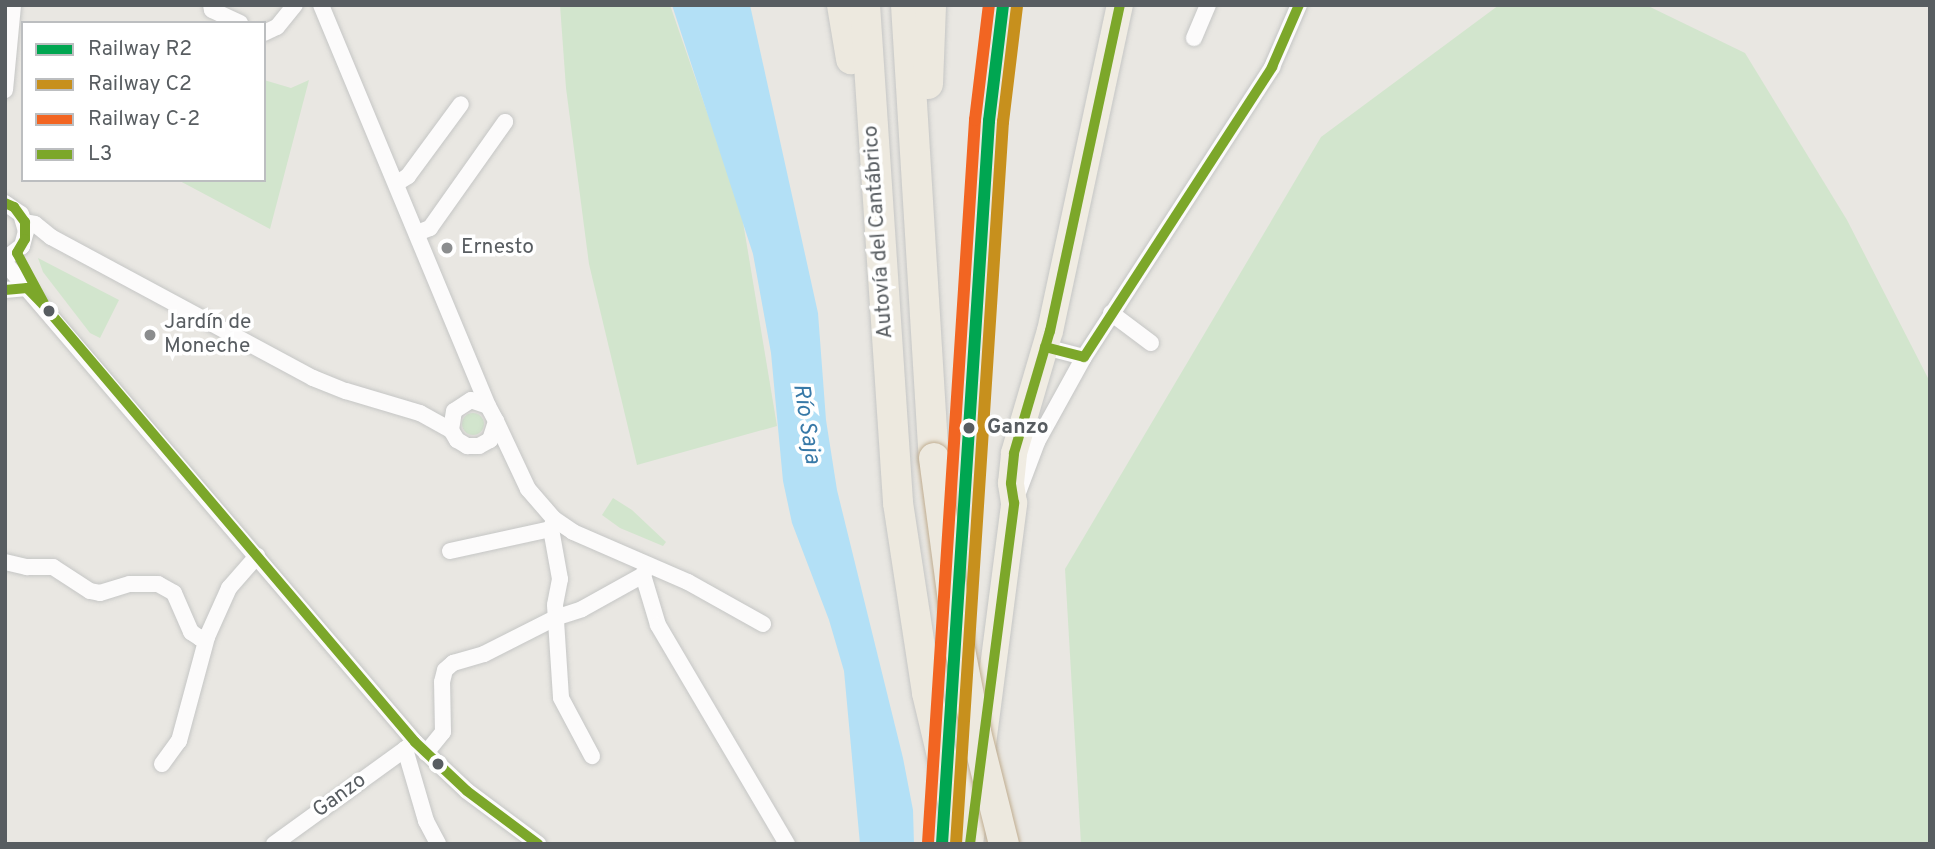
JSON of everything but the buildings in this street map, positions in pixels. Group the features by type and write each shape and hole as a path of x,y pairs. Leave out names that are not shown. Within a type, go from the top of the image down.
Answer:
{"highway":[{"path":"842,5 857,115 878,348 917,640 937,739 963,844"},
{"name":"Autovía del Cantábrico","path":"865,5 894,459"},
{"name":"Autovía del Cantábrico","path":"906,5 934,453"},
{"path":"931,5 927,111 934,453 958,639 976,732 1004,844"},
{"path":"970,844 1014,503 1011,482 1014,453 1045,347 1120,5"}],"street":[{"path":"5,90 13,5"},
{"path":"211,5 212,10 236,21"},
{"path":"266,32 277,27 295,5"},
{"path":"321,5 514,465 553,524 560,579 555,618 561,698 592,756"},
{"path":"1194,38 1208,5"},
{"path":"1014,503 1037,442 1084,357 1259,87 1280,52 1295,7"},
{"path":"397,183 408,176 461,104"},
{"path":"417,233 430,228 505,122"},
{"path":"6,201 21,214 25,222 13,253 27,289 257,556 416,748 467,792 538,844"},
{"path":"25,222 35,224 51,237 320,381 420,413 451,430 457,440 467,446 480,446 497,452 514,465"},
{"path":"13,253 51,237"},
{"path":"13,253 47,309"},
{"path":"5,290 27,289"},
{"path":"1111,313 1152,343"},
{"path":"1045,347 1084,357"},
{"path":"451,430 458,407 471,390 475,372"},
{"path":"420,413 458,407 471,400 488,406"},
{"path":"480,446 490,440 496,421"},
{"path":"450,551 553,524 646,570 688,582 763,624"},
{"path":"162,764 179,741 207,637 236,576 257,556"},
{"path":"5,562 27,567 52,567 90,591 100,593 130,584 158,584 174,593 195,636 207,637"},
{"path":"646,570 659,625 786,844"},
{"name":"Ganzo","path":"274,844 443,732 441,692 444,670 453,663 484,654 555,618 582,609 646,570"},
{"path":"416,748 426,821 438,844"}],"green space":[{"path":"560,5 670,5 741,210 777,426 637,465 589,264 566,88"},
{"path":"1499,5 1646,5 1745,53 1847,220 1930,382 1930,844 1081,844 1065,569 1321,137"},
{"path":"309,80 270,229 182,182 266,182 266,81 291,88"},
{"path":"38,258 119,300 100,338 90,333 43,272"},
{"path":"473,413 483,420 484,424 477,434 473,435 463,428 462,424 469,414"},
{"path":"613,498 632,510 666,542 663,546 620,528 602,515"}],"water":[{"name":"Río Saja","path":"672,5 750,5 818,313 826,420 837,490 903,758 913,810 914,844 860,844 844,671 829,620 792,523 783,481 771,353 753,254"}],"rail line":[{"name":"C-2","path":"928,843 975,120 989,5"},
{"name":"R2","path":"942,844 989,121 1003,5"},
{"name":"C2","path":"956,844 1003,122 1017,7"}],"transit line":[{"name":"L3","path":"970,844 1014,503 1011,483 1014,453 1050,331 1120,5"},
{"name":"L3","path":"1045,347 1084,357 1272,67 1299,5"},
{"name":"L3","path":"5,203 14,207 25,222 25,239 17,253 47,309"},
{"name":"L3","path":"5,290 27,288 47,309 415,742 467,791 538,844"}],"place":[{"name":"Ernesto","path":"447,248"},
{"name":"Jardín de Moneche","path":"150,335"},
{"name":"Ganzo","path":"969,428"}]}
